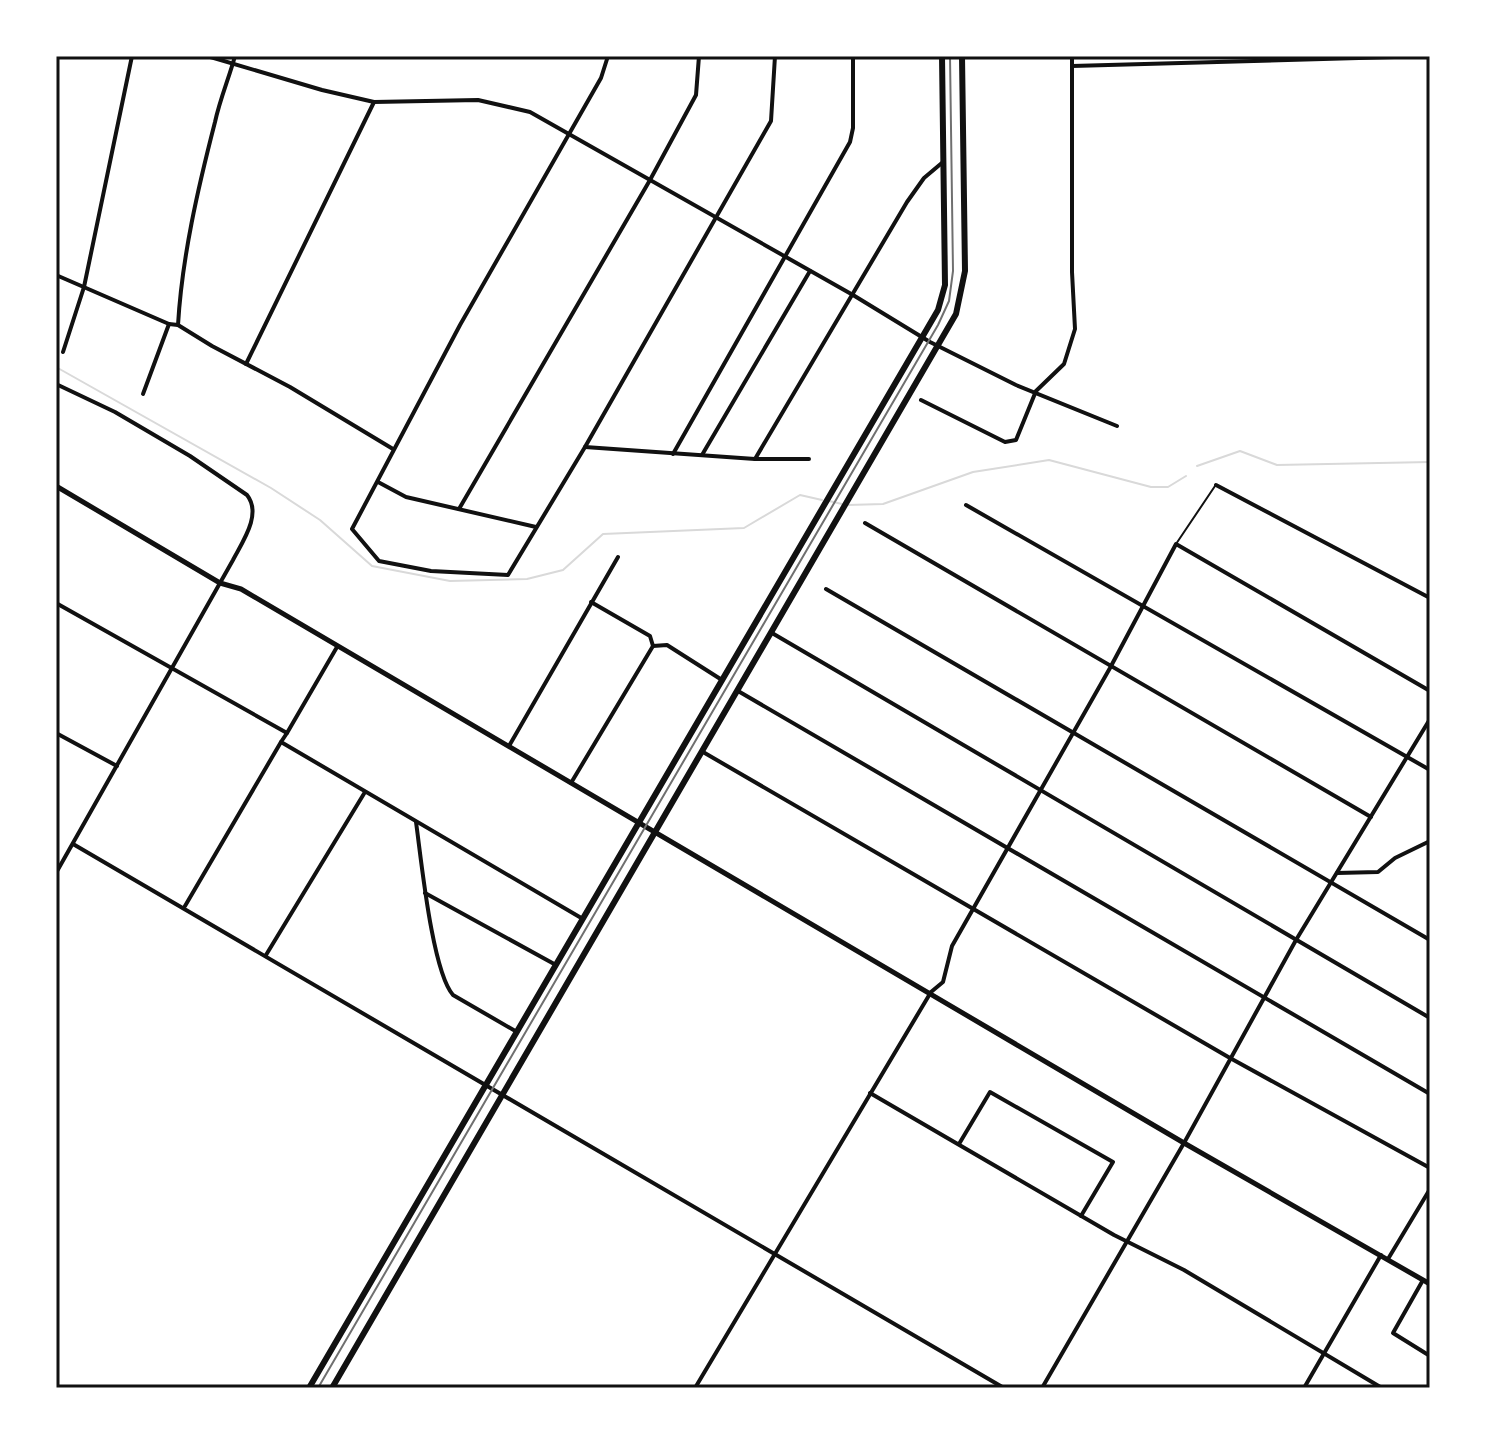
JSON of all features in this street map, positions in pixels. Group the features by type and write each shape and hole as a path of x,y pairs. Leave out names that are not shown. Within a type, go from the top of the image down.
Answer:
{"main road":[{"path":"309,1388 938,310 945,285 942,56"},
{"path":"332,1388 956,314 964,285 962,56"}],"street":[{"path":"63,352 84,287 132,56"},
{"path":"207,56 374,102 490,101 530,112 922,337 1016,385 1117,426"},
{"path":"178,325 181,286 197,200 215,121 235,56"},
{"path":"608,56 601,78 487,278 352,529 379,561 431,571 508,575 585,447 771,121 775,56"},
{"path":"459,509 696,95 699,56"},
{"path":"673,454 850,142 853,128 853,56"},
{"path":"921,400 1005,442 1012,442 1016,440 1036,391 1064,364 1075,329 1072,56"},
{"path":"1149,56 1150,64"},
{"path":"1072,66 1430,56"},
{"path":"246,364 374,102"},
{"path":"755,459 907,202 924,178 943,162"},
{"path":"702,455 810,271"},
{"path":"56,275 169,324 178,325 393,449"},
{"path":"143,394 169,324"},
{"path":"56,384 115,412 190,456 247,495 253,505 252,520 220,583 56,873"},
{"path":"585,447 755,459 809,459"},
{"path":"378,482 406,497 536,527"},
{"path":"1216,485 1430,598"},
{"path":"56,486 220,583 241,589 638,824 1430,1284"},
{"path":"966,505 1430,770"},
{"path":"865,523 1371,817"},
{"path":"695,1388 931,992 943,982 952,946 1110,668 1176,544 1430,691"},
{"path":"509,746 618,557"},
{"path":"826,589 1430,940"},
{"path":"571,783 653,646 650,636 591,602"},
{"path":"56,603 287,733"},
{"path":"772,633 1430,1018"},
{"path":"653,646 667,645 722,680"},
{"path":"185,907 337,647"},
{"path":"738,691 1430,1094"},
{"path":"1042,1388 1184,1143 1296,940 1430,719"},
{"path":"56,733 117,766"},
{"path":"281,742 583,919"},
{"path":"703,752 1230,1058 1430,1168"},
{"path":"266,955 365,792"},
{"path":"416,822 425,893 439,962 448,989 453,995 517,1032"},
{"path":"1337,873 1378,872 1395,858 1430,841"},
{"path":"73,844 1004,1388"},
{"path":"425,893 556,965"},
{"path":"959,1144 990,1092 1113,1162 1081,1216"},
{"path":"870,1093 1081,1216 1184,1270 1382,1388"},
{"path":"1388,1259 1430,1189"},
{"path":"1304,1388 1381,1255"},
{"path":"1423,1280 1393,1333 1430,1356"}],"lane":[{"path":"1176,544 1216,485"}],"waterway":[{"path":"56,367 271,488 320,520 372,566 450,581 527,579 563,570 603,534 744,528 800,495 822,500"},
{"path":"1197,466 1240,451 1277,465 1430,462"},
{"path":"848,505 883,504 973,472 1049,460 1151,487 1168,487 1186,476"},
{"path":"829,501 842,504"}],"tram line":[{"path":"318,1388 938,325 949,301 953,271 950,56"}]}
